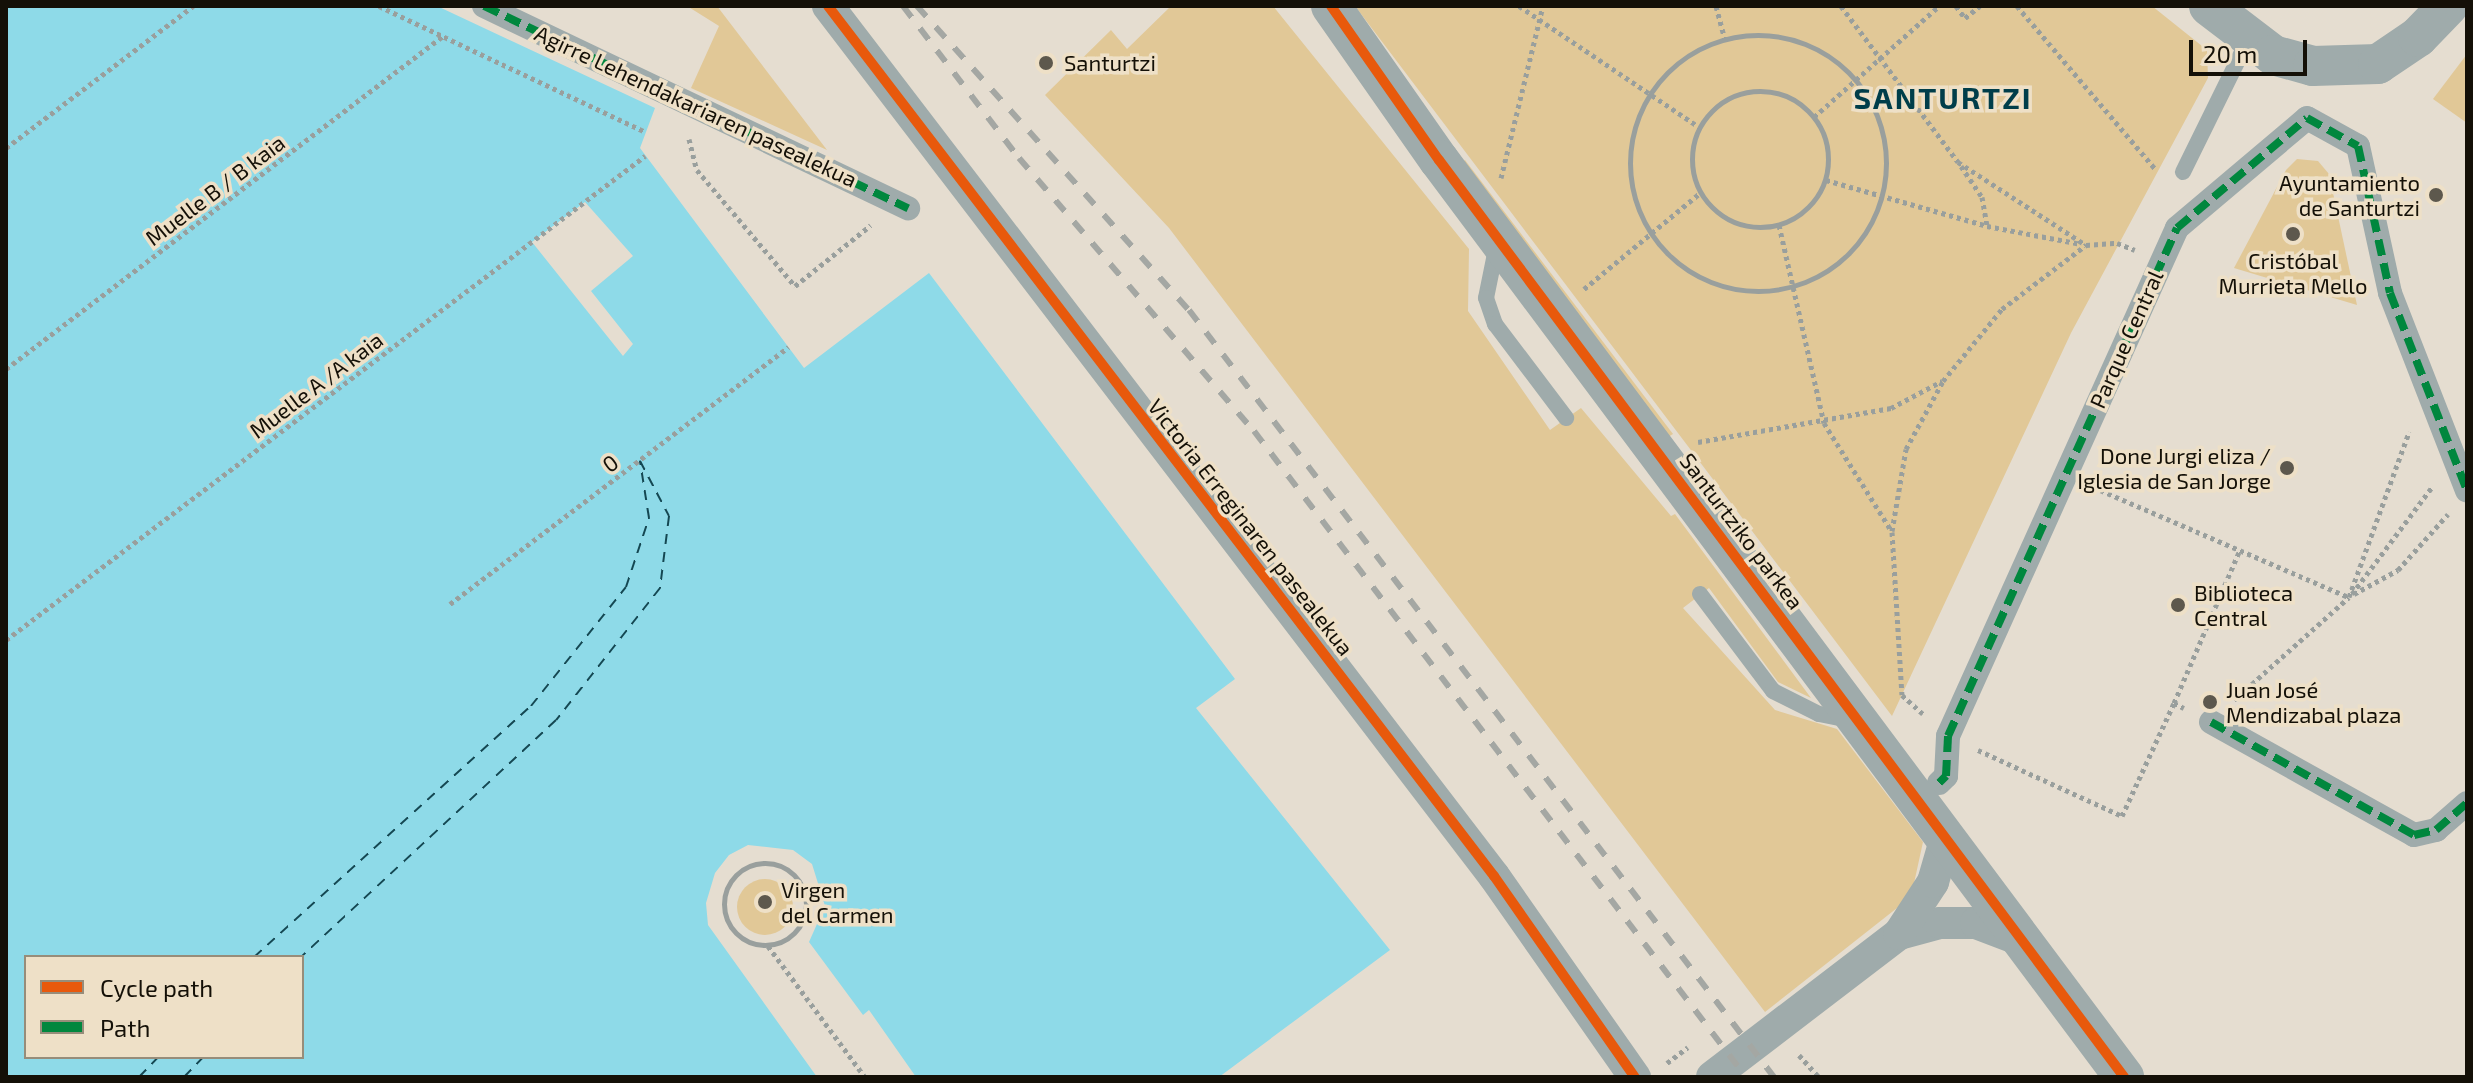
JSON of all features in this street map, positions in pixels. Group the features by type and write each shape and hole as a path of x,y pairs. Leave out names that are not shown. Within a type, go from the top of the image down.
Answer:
{"street":[{"name":"Agirre Lehendakariaren pasealekua","path":"484,6 908,208"},
{"name":"Victoria Erreginaren pasealekua","path":"828,6 1494,876 1635,1077"},
{"name":"Santurtziko parkea","path":"1331,6 1498,238 1946,837 2018,939 2124,1077"},
{"path":"2209,6 2273,55 2313,66 2378,64 2418,37 2448,6"},
{"name":"Parque Central","path":"1939,783 1946,776 1948,736 2177,228 2307,118 2358,146 2390,293 2426,386"},
{"path":"2426,386 2467,491"},
{"path":"2211,722 2414,835 2436,830 2467,803"},
{"path":"1712,1077 1899,934 1933,882 1946,837"},
{"path":"1899,934 1940,923 1976,923 2018,939"}],"lane":[{"path":"2183,172 2249,38"},
{"path":"1498,238 1486,298 1495,324 1566,418"},
{"path":"1700,594 1773,691 1819,714 1858,721"}],"path":[{"path":"6,148 193,6"},
{"path":"379,6 646,132"},
{"path":"1519,6 1536,21 1699,127"},
{"path":"1497,194 1536,21 1543,6"},
{"path":"1716,6 1725,40"},
{"path":"1841,6 1878,61 1982,197 1987,226"},
{"path":"1814,117 1858,82 1939,6"},
{"path":"1956,6 1965,18 1980,6"},
{"path":"2017,6 2192,213"},
{"path":"1751,34 1791,39 1828,54 1858,82 1879,117 1888,156 1883,196 1854,247 1833,268 1793,287 1754,292 1715,284 1680,265 1653,237 1636,203 1629,166 1634,128 1649,94 1676,64 1725,40 1751,34"},
{"path":"1755,90 1777,92 1814,117 1827,147 1826,180 1816,200 1779,225 1734,223 1700,193 1692,148 1699,127 1713,108 1755,90"},
{"path":"696,105 687,131 697,170 795,286 865,227"},
{"path":"1958,162 2086,245"},
{"path":"1826,180 1987,226 2086,245 2117,243"},
{"path":"1574,296 1653,237 1700,193"},
{"path":"1779,225 1824,423 1892,532"},
{"path":"2086,245 2002,309 1943,381 1906,449 1892,532 1902,695 1948,736 2122,816 2240,549"},
{"path":"1685,444 1824,423 1891,408 1943,381"},
{"path":"2349,597 2426,386"},
{"path":"2174,703 2211,722 2349,597 2453,457"},
{"path":"2065,475 2349,597"},
{"path":"2349,597 2398,570 2467,491"},
{"path":"768,946 798,929 805,895 794,874 762,863 731,880 723,902 736,934 768,946 865,1077"},
{"path":"1801,1054 1819,1077"}],"shaded area":[{"path":"687,6 717,6 827,150 691,88 719,26"},
{"path":"1171,6 1273,6 1469,249 1468,311 1550,430 1581,408 1671,516 1675,514 1811,698 1778,682 1709,588 1683,608 1775,710 1837,729 1923,842 1911,897 1765,1012 1169,228 1045,95 1111,30 1127,49"},
{"path":"1355,6 2152,6 2207,50 2208,78 2071,333 1892,716"},
{"path":"2467,54 2467,123 2433,99"},
{"path":"2297,159 2318,161 2329,174 2357,305 2234,268 2286,170"},
{"path":"1465,160 1673,434 1668,437 1459,164"},
{"path":"765,879 785,887 793,907 785,927 765,935 745,927 737,907 745,887"}],"water":[{"path":"6,6 437,6 655,108 640,148 804,368 929,273 1235,679 1196,708 1390,950 1219,1077 916,1077 869,1010 863,1015 809,942 825,906 812,864 793,850 748,845 729,855 715,873 706,903 708,925 817,1077 6,1077"}],"pier":[{"path":"585,202 633,256 591,291 633,344 623,356 532,242"}],"ferry route":[{"path":"256,955 531,706 626,587 649,518 640,461 669,516 660,588 556,720 303,955"},
{"path":"139,1077 156,1059"},
{"path":"184,1077 201,1059"}],"railway":[{"path":"903,6 1019,158 1254,431 1746,1077"},
{"path":"917,6 1189,310 1774,1077"}],"marked path":[{"path":"484,6 908,208"},
{"path":"1939,783 1946,776 1948,736 2177,228 2307,118 2358,146 2390,293 2467,491"},
{"path":"2211,722 2414,835 2436,830 2467,803"}],"cycle path":[{"path":"828,6 1494,876 1635,1077"},
{"path":"1331,6 1439,160 2124,1077"}],"place":[{"name":"Santurtzi","path":"1046,63"},
{"name":"Ayuntamiento de Santurtzi","path":"2436,195"},
{"name":"Cristóbal Murrieta Mello","path":"2293,234"},
{"name":"Done Jurgi eliza / Iglesia de San Jorge","path":"2287,468"},
{"name":"Biblioteca Central","path":"2178,605"},
{"name":"Juan José Mendizabal plaza","path":"2210,702"},
{"name":"Virgen del Carmen","path":"765,902"}],"district":[{"name":"SANTURTZI","path":"1943,97"}]}
